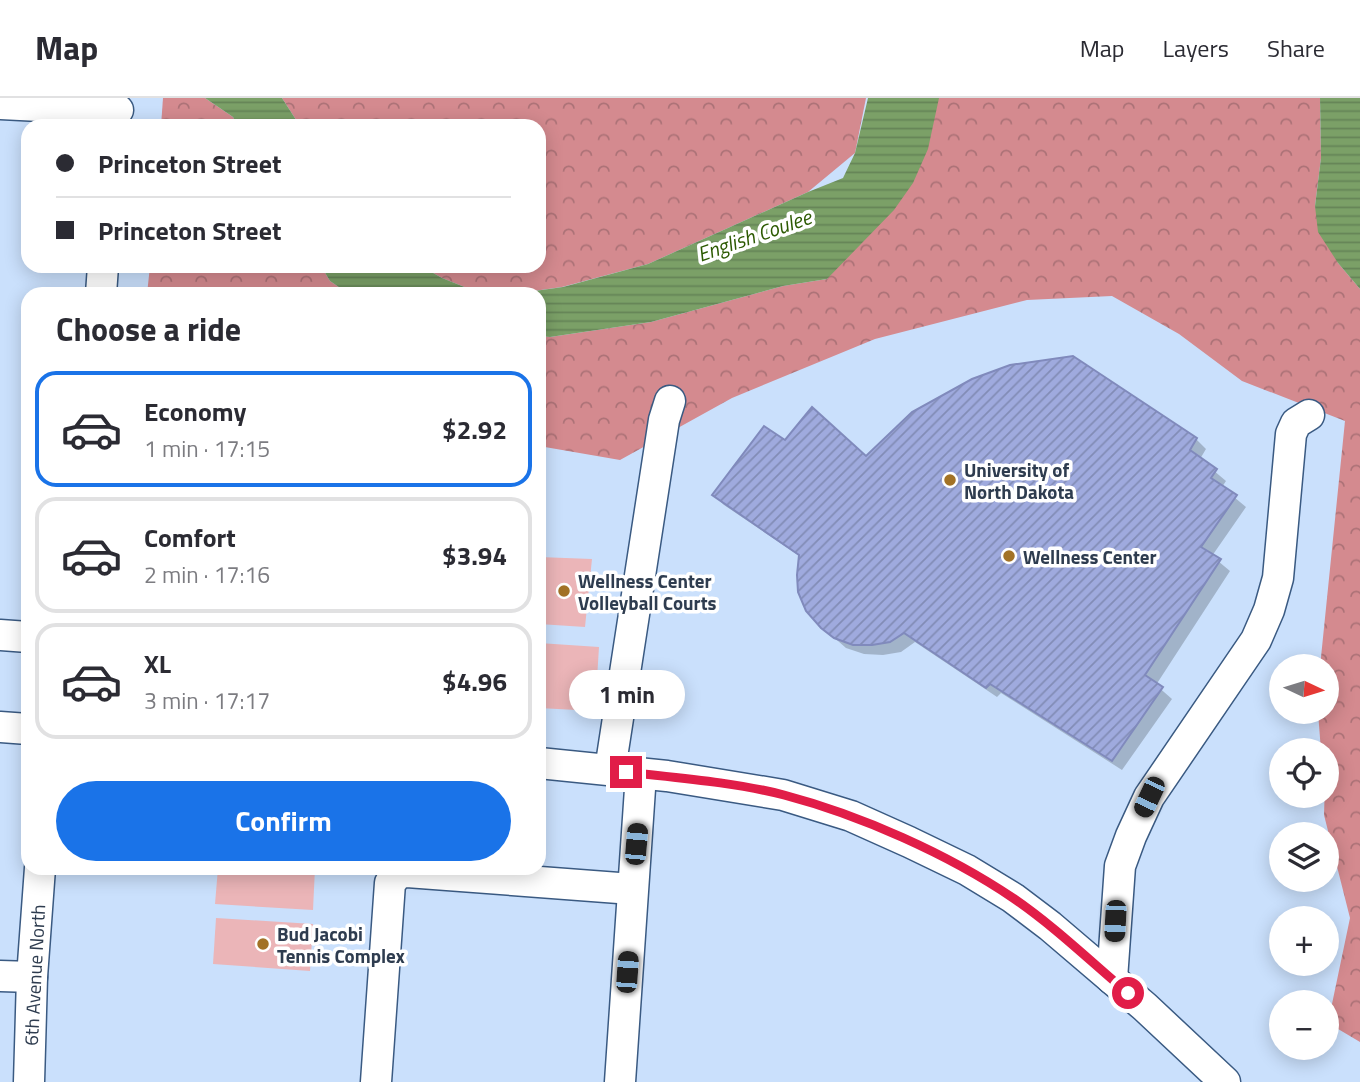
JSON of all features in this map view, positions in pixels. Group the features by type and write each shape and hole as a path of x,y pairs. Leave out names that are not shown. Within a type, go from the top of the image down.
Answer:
{"street":[{"path":"0,104 118,111"},
{"path":"610,770 659,451 670,401"},
{"path":"1112,979 1120,866 1130,836 1149,797 1256,640 1269,610 1278,578 1291,433 1296,423 1309,415"},
{"path":"0,635 21,636"},
{"path":"0,727 21,728"},
{"path":"546,764 721,783 783,795 851,816 967,870 1013,898 1050,926 1225,1082"},
{"path":"620,1082 641,774"},
{"name":"6th Avenue North","path":"29,1082 32,977 39,875"},
{"path":"376,1082 390,883 397,875"},
{"path":"447,875 632,889"},
{"path":"0,975 32,977"}],"green space":[{"path":"163,98 205,98 234,119 162,119"},
{"path":"282,98 866,98 855,153 808,192 648,264 546,289 546,287 464,287 433,273 546,273 546,119 296,119"},
{"path":"938,98 1320,98 1321,158 1315,206 1338,263 1360,289 1360,1042 1339,1030 1339,990 1335,990 1350,918 1339,874 1339,822 1326,822 1324,815 1324,808 1339,808 1339,738 1320,738 1319,724 1339,724 1339,654 1321,654 1345,421 1242,381 1179,334 1112,296 1027,300 875,339 732,398 620,460 546,447 546,337 651,322 783,286 827,279"},
{"path":"149,273 325,273 330,281 339,287 148,287"}],"shaded area":[{"name":"Wellness Center Volleyball Courts","path":"546,557 592,559 585,627 546,624"},
{"path":"546,643 599,647 595,711 546,708"},
{"name":"Bud Jacobi Tennis Complex","path":"217,875 315,875 313,910 215,904"},
{"name":"Bud Jacobi Tennis Complex","path":"216,918 313,924 310,971 213,964"}],"water":[{"path":"205,98 282,98 296,119 234,119"},
{"name":"English Coulee","path":"868,98 939,98 928,149 913,183 894,210 827,279 783,286 651,322 546,337 546,289 648,264 843,178 855,153"},
{"path":"1320,98 1360,98 1360,289 1338,263 1318,232 1315,206 1321,158"},
{"path":"325,273 433,273 464,287 339,287 330,281"}],"building":[{"name":"Wellness Center","path":"1073,356 1197,438 1190,450 1217,469 1211,478 1237,495 1201,547 1221,559 1145,675 1163,687 1112,761 990,684 986,688 904,633 890,642 872,645 853,645 834,638 806,611 798,592 799,555 712,495 764,426 785,440 812,407 866,456 912,412 972,379 1010,365"}],"place":[{"name":"University of North Dakota","path":"950,480"},
{"name":"Wellness Center","path":"1009,556"},
{"name":"Wellness Center Volleyball Courts","path":"564,591"},
{"name":"Bud Jacobi Tennis Complex","path":"263,944"}],"route":[{"path":"626,772 721,783 783,795 851,816 967,870 1013,898 1093,961 1128,993"}]}
